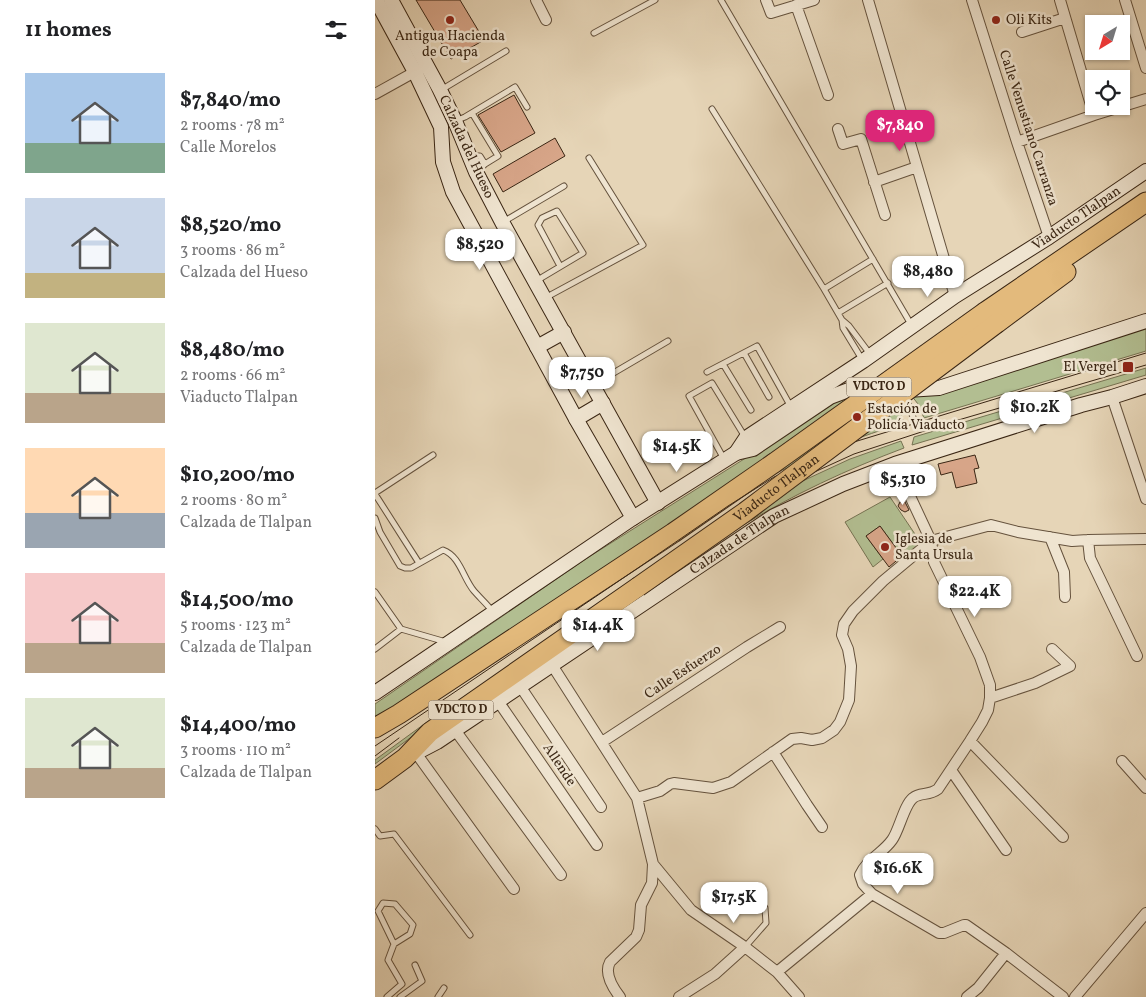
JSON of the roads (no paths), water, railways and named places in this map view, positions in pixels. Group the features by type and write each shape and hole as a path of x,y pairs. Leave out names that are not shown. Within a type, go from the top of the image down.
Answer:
{"highway":[{"name":"Viaducto Tlalpan","path":"411,755 430,732 745,512 991,317 1146,202"},
{"name":"Viaducto Tlalpan","path":"375,728 673,532 991,317 1069,269 1146,217"},
{"name":"Calzada de Tlalpan","path":"375,780 411,755"}],"main road":[{"name":"Calzada del Hueso","path":"376,0 415,72 441,127 443,162 453,192 576,419 633,518"},
{"name":"Calzada del Hueso","path":"391,0 440,90 469,156 481,168 502,222 658,503"},
{"name":"Viaducto Tlalpan","path":"730,456 746,438 955,296 1146,171"},
{"path":"375,693 633,518 730,456 753,449 830,397 862,385 894,390 939,388 1146,321"},
{"path":"537,347 564,332"},
{"name":"Calzada de Tlalpan","path":"411,755 437,742 774,516 843,484 895,464 1146,386"},
{"path":"576,419 603,403"}],"street":[{"path":"536,0 546,20"},
{"path":"766,0 771,13 813,0"},
{"path":"868,0 955,296"},
{"name":"Calle Venustiano Carranza","path":"972,0 1049,236"},
{"path":"1060,0 1085,85"},
{"path":"1125,0 1146,68"},
{"path":"796,5 827,95"},
{"path":"1023,32 1065,18"},
{"path":"375,94 427,65"},
{"path":"1130,104 1146,99"},
{"path":"1017,142 1094,115"},
{"path":"838,129 843,144 861,139 885,216"},
{"path":"874,182 917,167"},
{"path":"1113,397 1146,499"},
{"path":"895,464 931,541 935,562 980,657 990,685 990,698 988,710 971,742 938,789 933,793 918,795 911,799 892,840 864,867 860,875 863,884 872,894 939,933 944,933 964,924 966,925 1063,997"},
{"path":"637,798 660,791 674,783 713,788 731,782 791,739 812,740 822,738 834,730 840,722 849,700 851,666 842,634 844,624 853,611 883,581 931,541 991,525 1017,532 1072,542 1088,540 1146,540"},
{"path":"1050,537 1064,572 1065,597"},
{"path":"1088,540 1091,558 1137,656"},
{"name":"Calle Esfuerzo","path":"602,742 780,627"},
{"path":"990,698 1035,683 1070,666 1052,649"},
{"path":"552,665 637,798 653,864 652,883 641,905 639,930 636,937 610,962 608,967 611,982 620,997"},
{"path":"520,686 601,807"},
{"name":"Allende","path":"499,701 597,845"},
{"path":"455,730 561,875"},
{"path":"971,742 1063,838"},
{"path":"773,752 822,826"},
{"path":"411,755 514,889"},
{"path":"1122,760 1146,788"},
{"path":"951,770 1006,850"},
{"path":"653,864 691,910 745,947 777,972 799,997"},
{"path":"777,972 872,894"},
{"path":"1075,997 1146,913"},
{"path":"679,997 715,974 745,947"},
{"path":"967,997 978,988 1006,953"}],"lane":[{"path":"594,33 655,0"},
{"path":"721,0 913,326"},
{"path":"440,90 506,51"},
{"path":"455,122 515,87 527,107"},
{"path":"712,109 838,314 849,326 866,358"},
{"path":"472,113 498,156 481,168"},
{"path":"545,298 643,245 589,158"},
{"path":"502,222 564,186"},
{"path":"535,281 583,253 557,211 542,218 538,225 560,266"},
{"path":"824,289 873,259"},
{"path":"838,314 887,283"},
{"path":"842,320 843,328 866,358"},
{"path":"593,385 668,341"},
{"path":"707,372 757,346 791,408"},
{"path":"744,353 769,397"},
{"path":"723,364 751,410"},
{"path":"730,456 689,396 712,383 746,438"},
{"path":"904,390 914,420"},
{"path":"419,563 375,494 433,455"},
{"path":"375,518 380,532 400,566 411,568 443,550 452,555 473,590 493,612"},
{"path":"375,592 401,629 448,643"},
{"path":"375,649 401,629"},
{"path":"375,829 380,836 394,834 470,935"},
{"path":"387,997 402,984 388,960 394,944 410,934 413,925 395,904 383,903 377,911 394,944"},
{"path":"745,947 766,923 765,908"},
{"path":"400,997 421,981 415,965"},
{"path":"438,997 444,988"}],"tram line":[{"path":"375,746 728,506 774,477 854,442 1146,353"},
{"path":"717,521 764,495 854,454 955,421 1146,365"},
{"path":"375,756 399,738"}],"place":[{"name":"Antigua Hacienda de Coapa","path":"450,20"},
{"name":"Oli Kits","path":"996,20"},
{"name":"El Vergel","path":"1128,367"},
{"name":"Estación de Policía Viaducto","path":"857,417"},
{"name":"Iglesia de Santa Ursula","path":"885,547"}]}
